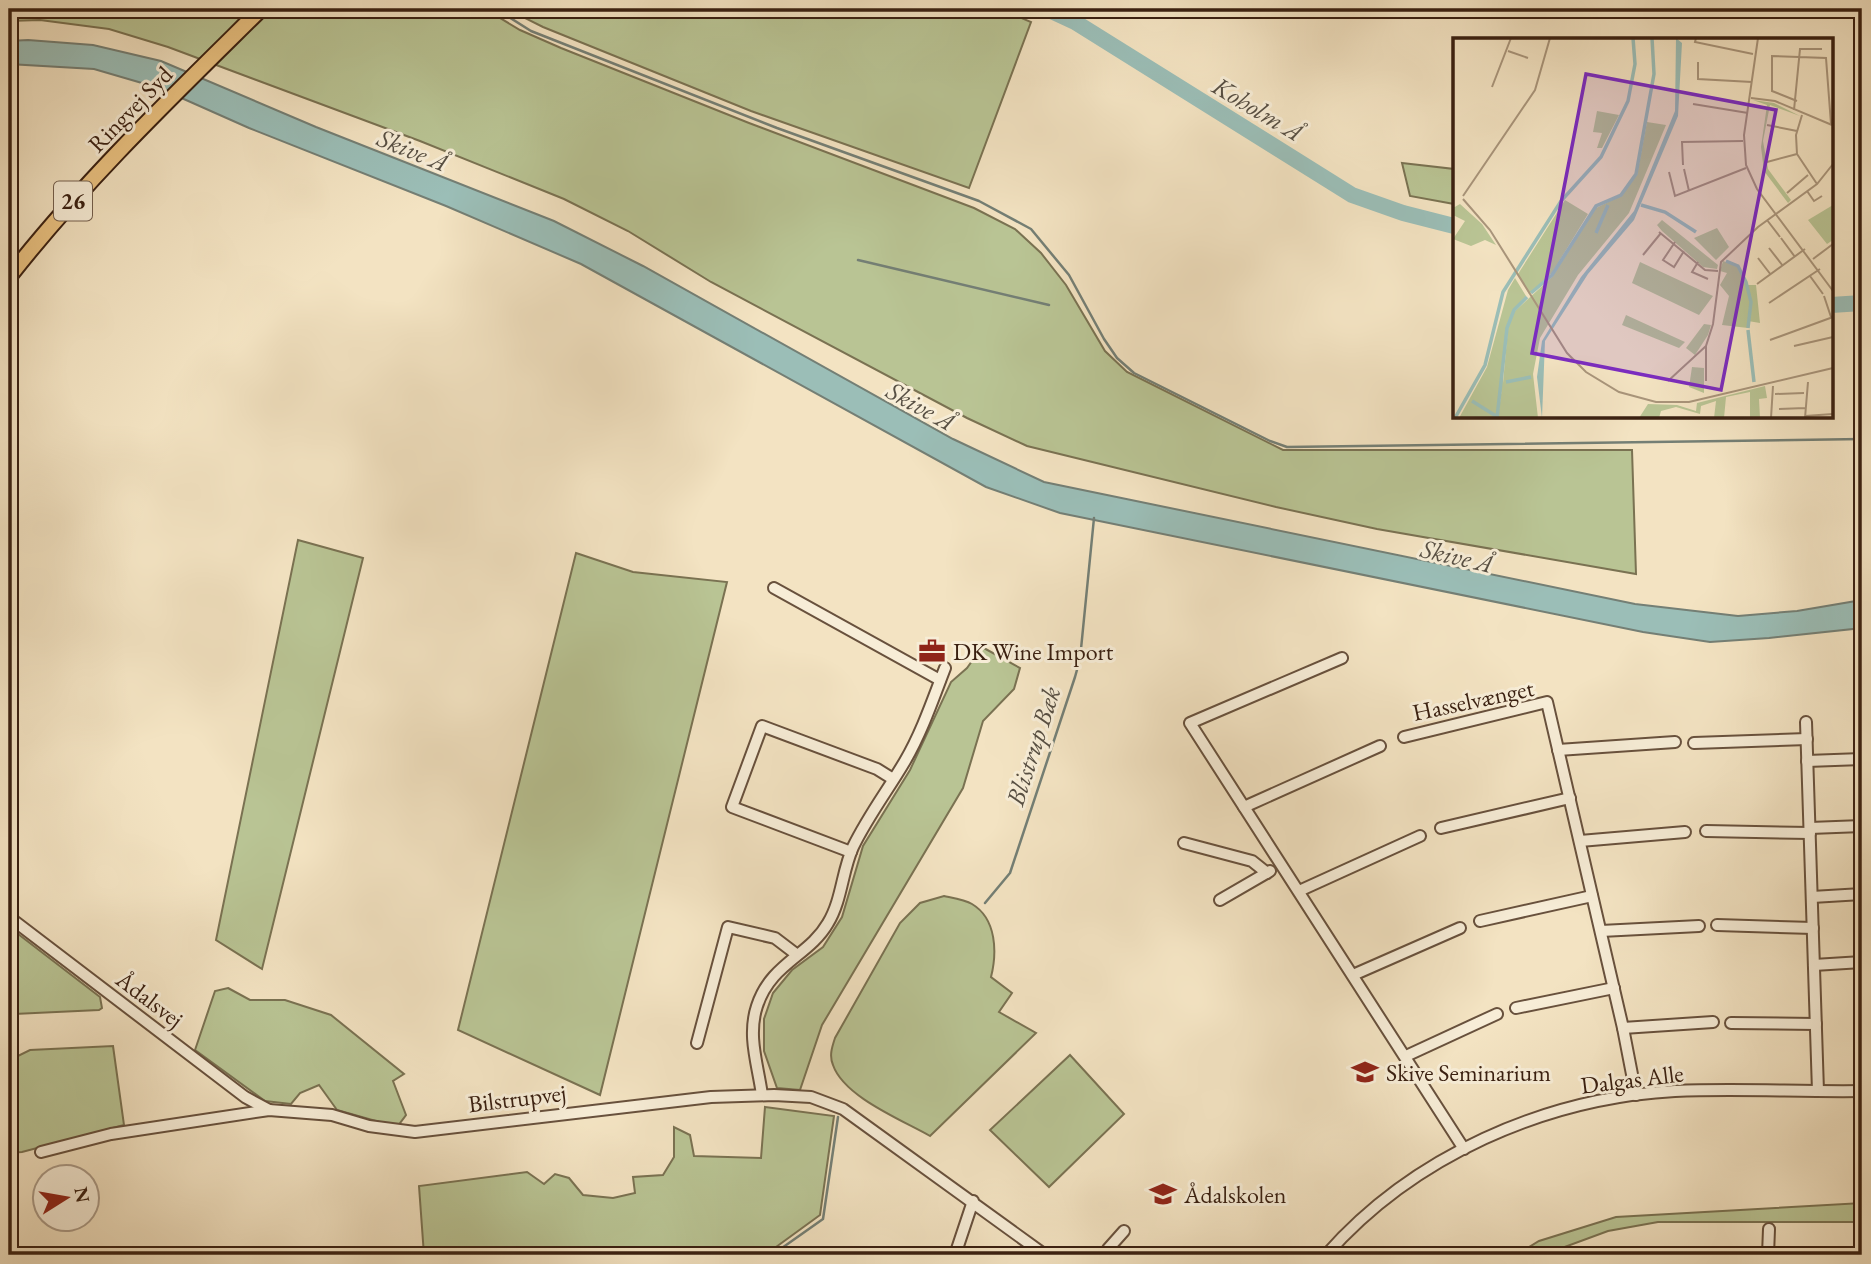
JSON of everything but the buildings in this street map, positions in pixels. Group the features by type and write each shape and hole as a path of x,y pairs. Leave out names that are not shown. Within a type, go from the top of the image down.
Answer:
{"main road":[{"name":"Ringvej Syd","path":"9,277 48,226 141,128 261,9"}],"street":[{"path":"774,588 940,680"},
{"path":"1342,658 1190,723 1464,1149"},
{"path":"762,1095 752,1027 765,988 777,971 818,937 827,925 834,911 851,852 916,738 945,668"},
{"name":"Hasselvænget","path":"1404,737 1547,702 1614,988 1636,1096"},
{"path":"1806,722 1818,1091"},
{"path":"851,852 732,807 762,726 877,769 893,779"},
{"path":"1694,743 1807,739"},
{"path":"1558,750 1675,743"},
{"path":"1244,807 1380,746"},
{"path":"1807,761 1862,759"},
{"path":"1441,828 1570,798"},
{"path":"1706,831 1810,831 1862,826"},
{"path":"1580,841 1685,832"},
{"path":"1299,891 1420,836"},
{"path":"1184,844 1252,860 1267,873"},
{"path":"1220,900 1281,864"},
{"path":"1812,897 1862,894"},
{"path":"1480,921 1592,896"},
{"name":"Ådalsvej","path":"9,917 245,1097 269,1110"},
{"path":"1717,925 1813,928"},
{"path":"1601,931 1699,926"},
{"path":"697,1043 727,927 775,938 796,954"},
{"path":"1353,975 1460,928"},
{"path":"1814,965 1862,962"},
{"path":"1516,1008 1614,988"},
{"path":"1406,1056 1497,1014"},
{"path":"1623,1028 1713,1022"},
{"path":"1731,1023 1816,1024"},
{"name":"Dalgas Alle","path":"1326,1255 1369,1213 1397,1191 1495,1133 1548,1114 1596,1102 1675,1091 1862,1091"},
{"name":"Bilstrupvej","path":"41,1152 111,1134 269,1110 332,1115 369,1126 415,1132 711,1097 811,1097 843,1109 1045,1255"},
{"path":"955,1255 973,1201"},
{"path":"1768,1255 1769,1229"},
{"path":"1106,1255 1124,1231"}],"green space":[{"path":"9,9 485,9 520,30 561,48 974,208 1015,229 1041,253 1066,285 1105,351 1127,372 1283,450 1632,450 1636,574 1377,529 1027,446 967,418 711,282 628,231 564,199 420,141 168,47 109,29 40,20 9,21"},
{"path":"507,9 1000,9 1031,22 969,188 751,111 543,27"},
{"path":"1402,163 1453,169 1453,204 1410,196"},
{"path":"298,540 363,558 262,969 216,940"},
{"path":"576,553 633,572 727,582 600,1095 458,1030"},
{"path":"982,647 1020,668 1014,689 983,721 963,788 822,1025 800,1090 777,1088 764,1051 764,1019 773,993 792,970 823,947 842,917 863,846 910,770 951,682 967,668"},
{"path":"944,896 972,904 986,918 991,927 994,947 991,977 1012,993 999,1012 1036,1033 930,1136 861,1097 839,1077 831,1055 835,1038 900,923 920,903"},
{"path":"9,927 100,997 102,1008 14,1014 9,1012"},
{"path":"228,988 250,1000 285,1000 331,1015 404,1074 393,1081 406,1115 397,1127 337,1110 319,1085 300,1093 291,1104 265,1101 195,1050 215,991"},
{"path":"113,1046 124,1125 22,1152 9,1153 9,1057 30,1050"},
{"path":"1070,1055 1124,1114 1049,1187 990,1130"},
{"path":"765,1107 834,1116 820,1215 765,1255 424,1255 419,1186 527,1172 544,1184 555,1174 569,1178 583,1195 613,1198 635,1193 633,1177 663,1175 674,1157 674,1127 690,1135 694,1156 761,1158"},
{"path":"1862,1203 1862,1222 1658,1222 1608,1231 1543,1255 1516,1255 1539,1241 1616,1217"}],"water":[{"path":"9,41 93,45 161,61 316,127 554,221 643,266 953,439 1044,482 1635,604 1738,616 1797,611 1862,600 1862,628 1710,642 1643,632 1060,513 986,487 581,264 446,206 249,128 159,88 94,69 9,64"}],"waterway":[{"path":"496,9 531,31 777,128 979,201 1031,229 1069,275 1117,358 1134,373 1287,447 1862,439"},
{"name":"Koholm Å","path":"1047,9 1075,22 1352,195 1403,213 1453,226"},
{"path":"858,260 1049,305"},
{"name":"Koholm Å","path":"1832,305 1862,303"},
{"name":"Blistrup Bæk","path":"985,903 1010,873 1075,677 1080,659 1094,518"},
{"name":"Blistrup Bæk","path":"772,1255 823,1219 838,1117"}],"place":[{"name":"DK Wine Import","path":"932,651"},
{"name":"Skive Seminarium","path":"1365,1072"},
{"name":"Ådalskolen","path":"1163,1194"}],"water label":[{"name":"Skive Å","path":"413,150"},
{"name":"Skive Å","path":"921,406"},
{"name":"Skive Å","path":"1457,556"}]}
